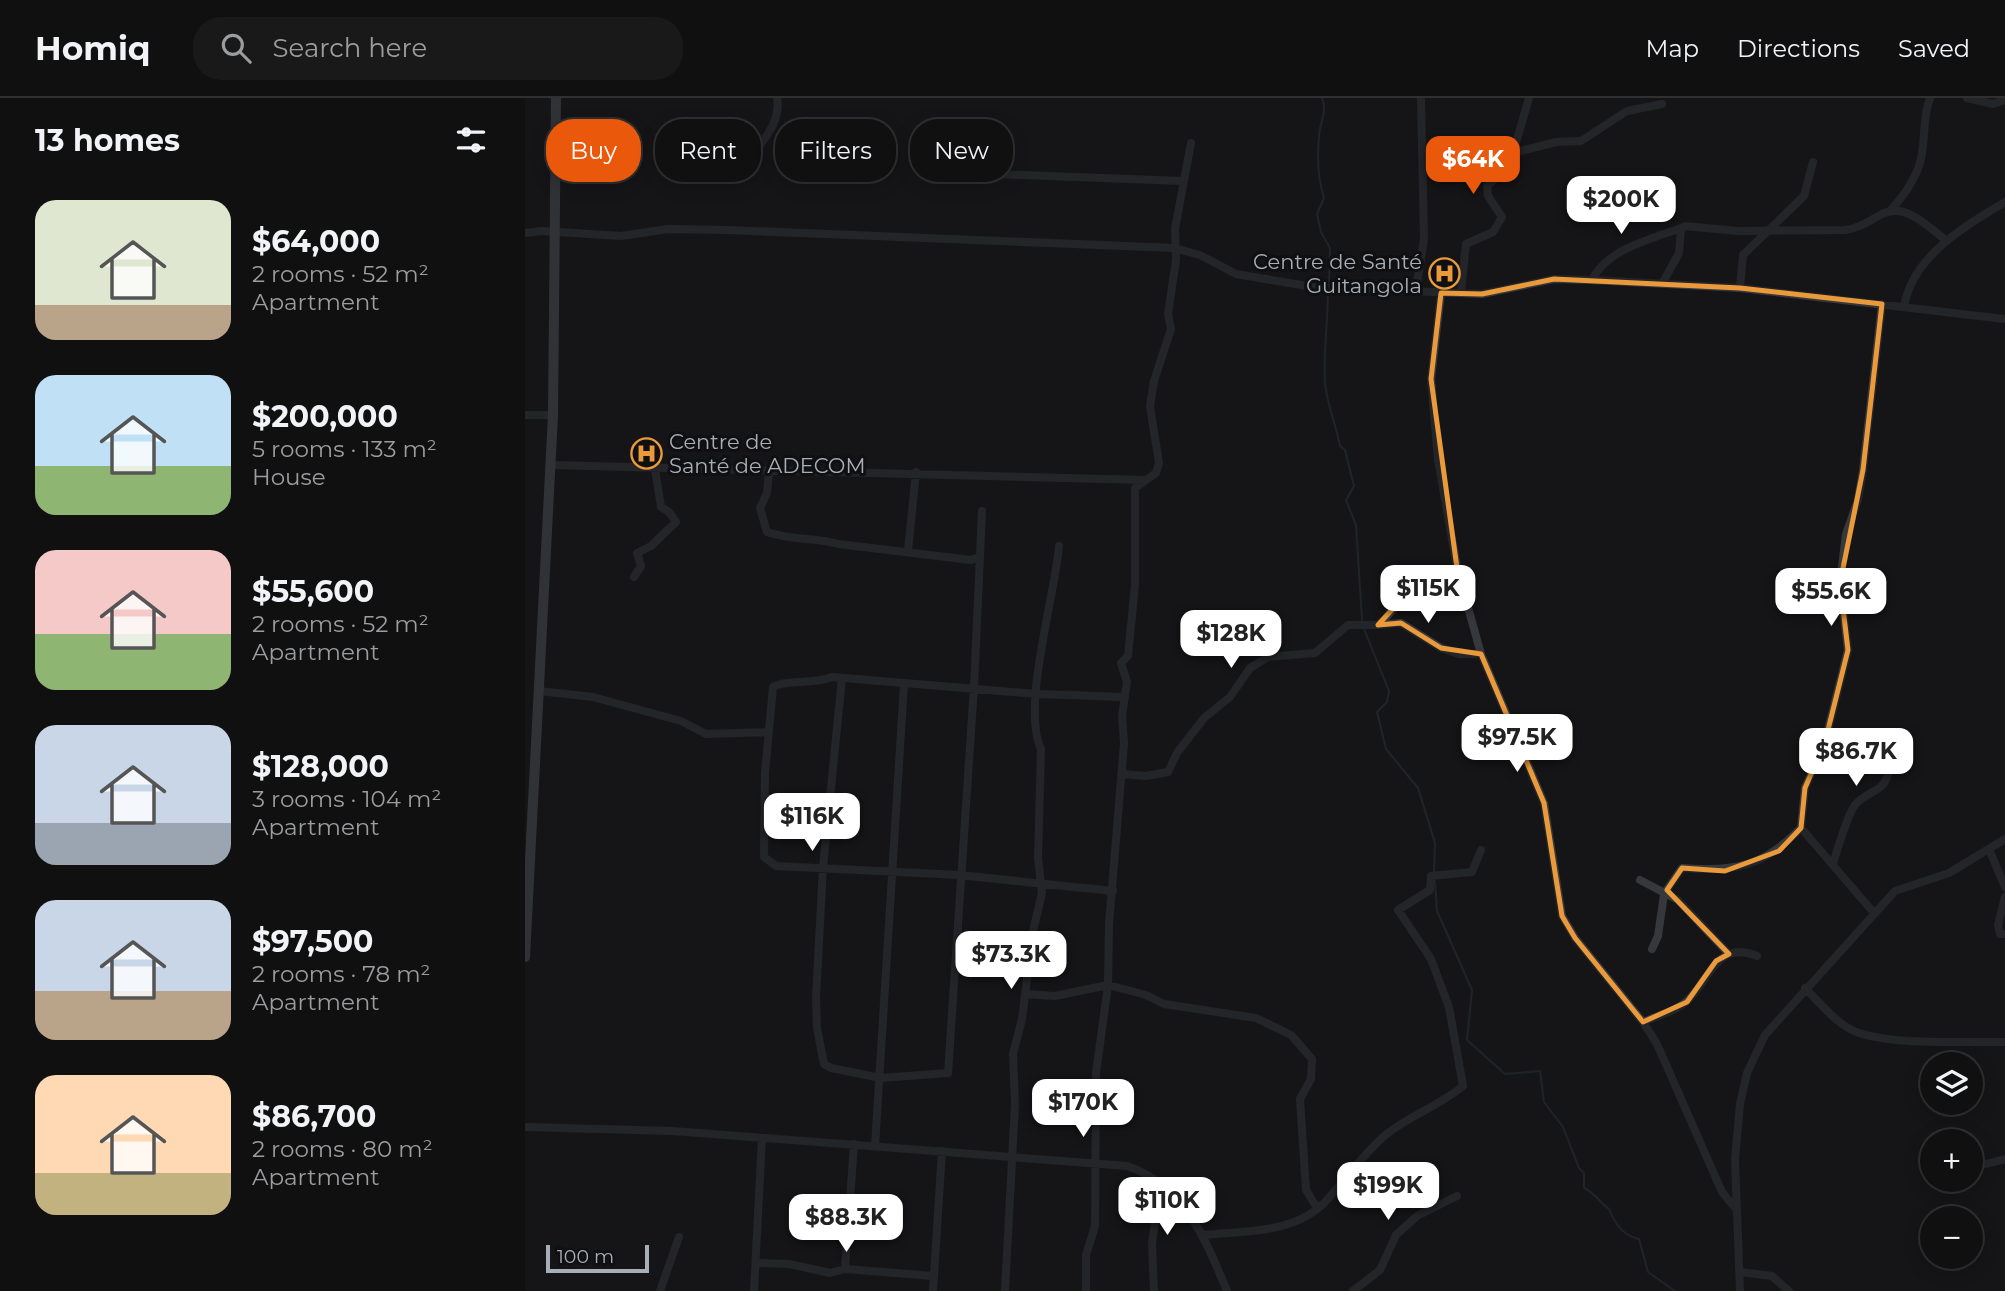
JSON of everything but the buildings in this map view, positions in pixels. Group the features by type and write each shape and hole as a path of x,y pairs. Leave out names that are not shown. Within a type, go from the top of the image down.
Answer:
{"main road":[{"path":"525,957 553,415 556,98"}],"street":[{"path":"761,144 774,126 778,115 777,98"},
{"path":"1416,290 1424,239 1420,177 1421,98"},
{"path":"1461,292 1467,244 1493,232 1502,217 1487,196 1487,186 1504,171 1513,153 1529,98"},
{"path":"1889,212 1901,198 1919,167 1925,110 1930,98"},
{"path":"1967,98 1993,104 2005,100"},
{"path":"1513,153 1556,142 1581,141 1627,111 1662,104"},
{"path":"1086,1291 1086,1255 1095,1226 1096,1073 1108,985 1122,774 1122,716 1127,682 1121,663 1128,656 1135,585 1135,488 1156,473 1159,463 1150,406 1154,381 1171,329 1168,314 1177,260 1174,248 1191,143"},
{"path":"1740,288 1743,255 1804,196 1813,162"},
{"path":"1013,175 1183,181"},
{"path":"1904,307 1907,288 1913,278 1947,241 2005,202"},
{"path":"1592,281 1598,267 1631,247 1681,228 1765,231 1858,228 1897,210 1909,214 1947,241"},
{"path":"1662,284 1679,253 1681,228"},
{"path":"525,233 621,236 668,229 716,230 1174,248 1201,255 1244,276 1313,287 1482,294 1554,279 1740,288 2005,319"},
{"path":"1441,293 1431,379 1438,460 1457,568 1481,654 1544,803 1562,916 1575,938 1643,1022 1657,1044 1722,1192 1735,1209"},
{"path":"1652,948 1658,936 1664,894 1682,868 1725,872 1757,862 1779,851 1801,828 1805,788 1825,742 1848,650 1840,583 1846,534 1858,500 1863,470 1882,304"},
{"path":"525,415 553,415"},
{"path":"551,465 916,472 1144,480"},
{"path":"634,577 641,565 637,553 651,546 675,522 669,512 661,507 655,469"},
{"path":"769,471 767,493 760,508 767,532 801,541 824,540 848,546 971,560 980,557"},
{"path":"908,551 916,472"},
{"path":"842,678 823,867 816,1016 824,1064 831,1068 881,1078 948,1073 974,687 982,511"},
{"path":"1005,1291 1012,1156 1013,1054 1042,893 1038,858 1041,749 1034,736 1037,694 1059,546"},
{"path":"1378,625 1399,606 1406,592 1420,579 1437,571 1457,568"},
{"path":"1122,774 1146,776 1168,772 1177,753 1204,718 1230,697 1250,668 1268,657 1315,653 1348,625 1401,623 1441,648 1459,654 1481,654"},
{"path":"1113,891 960,875 776,866 764,857 768,732 773,687 776,684 804,684 832,677 1037,694 1125,697"},
{"path":"875,1146 904,684"},
{"path":"540,691 593,696 681,721 706,734 768,732"},
{"path":"1825,742 1875,752 1890,765 1889,779 1874,794 1855,805 1833,863"},
{"path":"1801,828 1874,913"},
{"path":"1740,1291 1735,1160 1740,1104 1748,1073 1765,1035 1895,891 1949,873 2005,839"},
{"path":"1989,849 2005,887"},
{"path":"1203,1235 1276,1228 1293,1223 1317,1208 1383,1137 1446,1100 1463,1086 1449,1007 1431,959 1398,910 1430,890 1434,875 1472,872 1481,850"},
{"path":"1640,880 1678,900 1729,954"},
{"path":"2005,897 1998,925 2000,934 2005,934"},
{"path":"1643,1022 1687,1002 1717,961 1729,954 1748,953 1757,956"},
{"path":"1025,994 1048,997 1108,985 1146,995 1164,1004 1256,1018 1291,1035 1312,1059 1311,1079 1300,1099 1306,1190 1317,1208"},
{"path":"1805,988 1840,1022 1858,1033 1901,1039 2005,1042"},
{"path":"525,1127 762,1138 1097,1161 1139,1170 1160,1184 1190,1214 1203,1235 1227,1291"},
{"path":"754,1291 762,1138"},
{"path":"845,1269 854,1144"},
{"path":"933,1291 942,1151"},
{"path":"1986,1164 2005,1159"},
{"path":"1154,1291 1152,1244 1160,1184"},
{"path":"1357,1290 1380,1270 1396,1235 1417,1216 1457,1196"},
{"path":"660,1291 679,1237"},
{"path":"756,1263 789,1264 830,1273 845,1269 934,1276"},
{"path":"1740,1272 1772,1276 1789,1291"}],"highlighted area":[{"path":"1554,279 1740,288 1882,304 1863,470 1840,583 1848,650 1825,742 1805,788 1801,828 1779,851 1725,871 1682,868 1667,890 1729,954 1716,961 1687,1002 1643,1022 1575,938 1562,916 1544,803 1481,654 1441,648 1401,623 1378,625 1420,579 1457,568 1431,379 1441,293 1482,294"}],"waterway":[{"path":"1322,98 1324,108 1319,132 1318,160 1324,198 1317,214 1321,232 1330,248 1329,285"},
{"path":"1328,291 1325,383 1340,446 1345,450 1354,486 1346,500 1356,525 1362,620"},
{"path":"1364,629 1389,691 1387,702 1377,712 1386,749 1418,788 1435,843 1434,872"},
{"path":"1435,881 1437,911 1472,990 1467,1040 1505,1074 1540,1071 1544,1102 1563,1127 1579,1168 1584,1173 1584,1188 1609,1209 1624,1232 1639,1239 1648,1272 1675,1291"}],"place":[{"name":"Centre de Santé Guitangola","path":"1445,274"},
{"name":"Centre de Santé de ADECOM","path":"646,454"}]}
